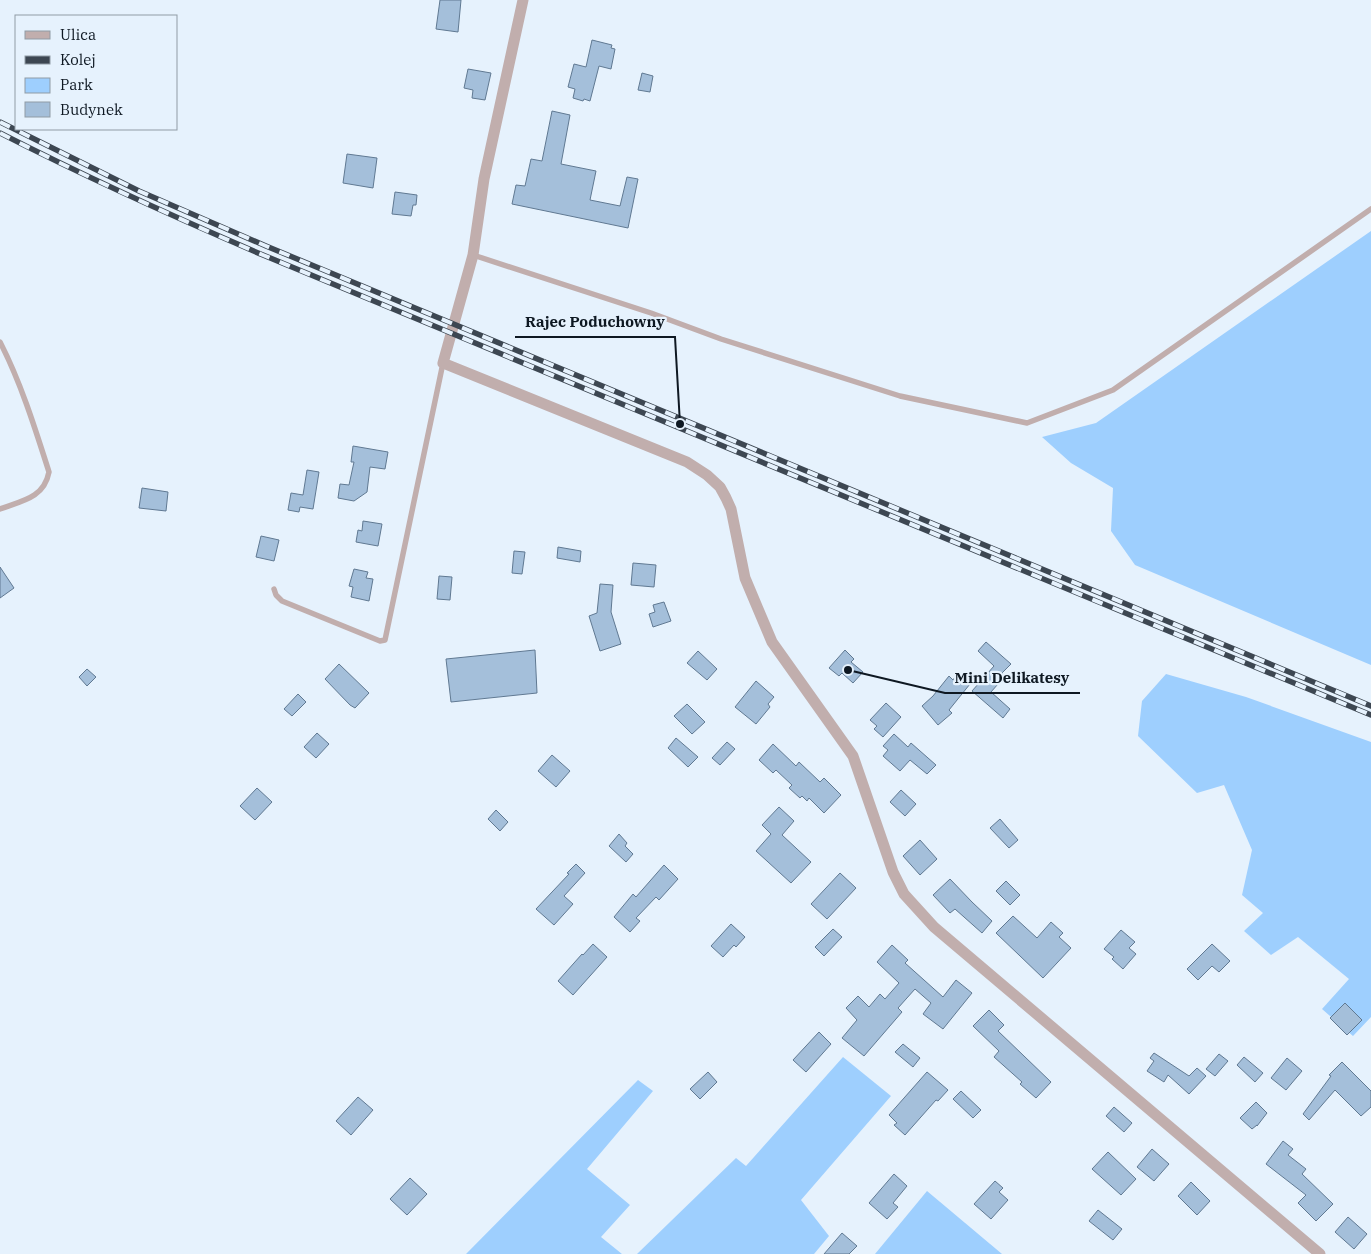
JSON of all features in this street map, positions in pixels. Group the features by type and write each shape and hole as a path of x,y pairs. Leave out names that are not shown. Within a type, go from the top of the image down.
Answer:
{"street":[{"path":"523,0 484,179 473,255 443,363 688,462 720,487 732,509 744,578 772,642 853,756 893,872 904,894 934,927 1320,1254"}],"lane":[{"path":"473,255 651,313 721,339 900,396 1026,423 1113,390 1371,209"},
{"path":"0,342 12,365 29,410 49,472 48,480 35,495 0,509"},
{"path":"274,589 276,595 282,601 380,641 385,640 443,363"}],"green space":[{"path":"1371,231 1371,665 1135,565 1111,531 1113,488 1071,463 1042,437 1096,423"},
{"path":"1166,674 1246,697 1371,742 1371,1017 1353,1036 1322,1009 1349,979 1298,937 1271,955 1244,931 1263,913 1242,895 1252,850 1224,785 1197,793 1138,736 1142,701"},
{"path":"843,1057 891,1096 801,1200 829,1236 814,1254 637,1254 736,1158 746,1166"},
{"path":"638,1080 653,1091 587,1169 630,1205 601,1237 622,1254 466,1254"},
{"path":"927,1191 1002,1254 875,1254"}],"building":[{"path":"440,0 461,0 458,32 436,29"},
{"path":"592,40 612,45 611,48 615,49 611,69 599,66 590,101 584,99 583,101 573,98 575,89 568,87 574,64 586,67"},
{"path":"468,69 491,73 485,100 472,98 473,90 464,88"},
{"path":"642,73 653,76 650,92 638,90"},
{"path":"552,111 570,115 561,164 596,171 590,200 620,206 627,177 638,179 628,228 512,204 516,185 525,186 531,159 542,161"},
{"path":"347,154 377,158 373,188 343,183"},
{"path":"395,192 417,195 416,205 413,205 411,216 392,214"},
{"path":"353,446 388,452 385,469 370,467 367,492 354,501 338,498 340,484 349,485 354,462 351,462"},
{"path":"307,470 319,472 313,509 300,507 299,512 288,510 291,493 303,495"},
{"path":"142,488 168,492 166,511 139,508"},
{"path":"363,521 382,524 378,546 356,542 358,530 362,531"},
{"path":"261,536 279,540 274,561 256,557"},
{"path":"558,547 581,551 580,562 557,558"},
{"path":"514,551 525,552 522,574 512,573"},
{"path":"633,563 656,565 654,587 631,585"},
{"path":"0,567 14,588 0,598"},
{"path":"354,569 368,572 366,578 373,579 369,601 351,597 353,587 349,586"},
{"path":"439,576 452,577 450,600 437,599"},
{"path":"600,584 613,585 611,612 621,644 600,651 589,616 597,613"},
{"path":"664,602 671,621 653,627 649,614 655,612 653,605"},
{"path":"986,642 1011,664 1002,673 1005,676 991,692 1010,709 1003,718 972,691 994,666 978,651"},
{"path":"535,650 537,693 451,702 446,659"},
{"path":"845,650 854,659 851,662 863,672 853,683 842,673 839,676 829,668"},
{"path":"698,651 717,669 707,680 687,663"},
{"path":"339,664 369,693 355,708 325,679"},
{"path":"87,669 96,677 87,686 79,677"},
{"path":"957,674 970,684 949,710 952,713 938,725 922,706 949,676 953,680"},
{"path":"756,681 774,697 768,704 770,707 756,724 735,707"},
{"path":"298,694 306,702 292,716 284,709"},
{"path":"886,703 901,717 883,737 874,729 877,726 870,720"},
{"path":"687,704 705,722 692,734 674,716"},
{"path":"317,733 329,744 316,758 304,747"},
{"path":"894,734 908,747 911,743 936,765 927,774 910,760 900,771 883,756 888,750 883,746"},
{"path":"676,738 698,757 688,767 668,748"},
{"path":"727,742 735,749 720,765 712,758"},
{"path":"773,744 796,766 799,762 820,782 824,778 841,795 824,813 809,798 807,801 802,796 800,798 789,788 792,785 776,770 773,773 759,760"},
{"path":"552,755 570,771 556,787 538,771"},
{"path":"257,788 272,802 255,820 240,806"},
{"path":"901,790 916,804 905,816 890,802"},
{"path":"779,807 794,821 782,835 811,862 791,883 756,851 771,834 762,825"},
{"path":"496,810 508,822 500,831 488,819"},
{"path":"1000,819 1018,840 1009,848 990,828"},
{"path":"619,834 627,843 625,846 633,854 626,862 609,846"},
{"path":"920,840 937,859 920,875 903,856"},
{"path":"576,864 585,873 564,896 573,904 554,925 536,909"},
{"path":"664,865 678,879 659,900 656,897 636,918 640,921 630,932 614,917 633,894 636,897"},
{"path":"840,873 856,888 827,919 811,904"},
{"path":"950,879 992,921 982,933 955,909 950,913 933,895"},
{"path":"1006,881 1020,895 1010,905 996,891"},
{"path":"1013,916 1037,938 1051,922 1063,933 1059,937 1071,948 1043,978 996,933"},
{"path":"731,924 745,937 723,957 711,946"},
{"path":"833,929 842,937 824,956 815,947"},
{"path":"1121,930 1135,942 1129,948 1136,954 1123,969 1112,959 1114,957 1104,949"},
{"path":"593,944 607,957 573,995 558,981"},
{"path":"1212,944 1230,961 1219,972 1212,966 1198,980 1187,969"},
{"path":"892,945 908,960 905,963 943,997 956,980 972,993 943,1029 923,1014 931,1003 915,989 898,1008 902,1012 864,1056 842,1038 857,1020 846,1008 858,996 869,1007 880,994 885,999 899,983 877,962"},
{"path":"1345,1003 1362,1020 1347,1035 1330,1018"},
{"path":"989,1010 1004,1025 998,1031 1051,1082 1036,1098 1020,1084 1022,1082 994,1057 999,1051 973,1026"},
{"path":"819,1032 831,1044 806,1072 793,1060"},
{"path":"903,1044 920,1058 913,1067 895,1052"},
{"path":"1154,1053 1189,1076 1197,1068 1206,1076 1189,1094 1168,1075 1164,1082 1147,1071 1154,1061 1150,1058"},
{"path":"1219,1054 1228,1061 1215,1076 1206,1069"},
{"path":"1244,1057 1263,1073 1255,1082 1237,1065"},
{"path":"1287,1058 1302,1071 1286,1090 1271,1078"},
{"path":"1342,1062 1371,1091 1371,1107 1361,1116 1335,1090 1309,1120 1303,1114 1331,1076 1329,1075"},
{"path":"708,1072 717,1082 700,1099 690,1089"},
{"path":"927,1072 948,1090 938,1101 936,1100 905,1135 894,1125 897,1123 889,1115"},
{"path":"961,1091 981,1110 973,1118 953,1099"},
{"path":"358,1097 373,1110 351,1135 336,1121"},
{"path":"1256,1102 1267,1113 1257,1126 1252,1129 1240,1118"},
{"path":"1114,1107 1132,1123 1124,1132 1106,1116"},
{"path":"1283,1141 1293,1149 1288,1155 1306,1169 1302,1174 1333,1204 1316,1221 1298,1203 1306,1195 1266,1164"},
{"path":"1152,1149 1169,1164 1154,1181 1137,1167"},
{"path":"1108,1152 1136,1179 1121,1195 1092,1169"},
{"path":"894,1174 907,1186 893,1203 898,1207 887,1219 869,1203"},
{"path":"410,1178 427,1194 407,1215 390,1199"},
{"path":"995,1181 1003,1188 999,1192 1008,1200 991,1219 974,1204"},
{"path":"1191,1182 1210,1201 1197,1215 1178,1196"},
{"path":"1098,1210 1122,1229 1113,1240 1089,1221"},
{"path":"1348,1217 1367,1234 1354,1249 1335,1232"},
{"path":"842,1233 857,1246 849,1254 824,1254"}],"railway":[{"path":"0,122 15,129"},
{"path":"16,130 139,191 266,246 1371,706"},
{"path":"0,133 130,196 263,255 1371,715"}],"place":[{"name":"Rajec Poduchowny","path":"680,424"},
{"name":"Mini Delikatesy","path":"848,670"}]}
